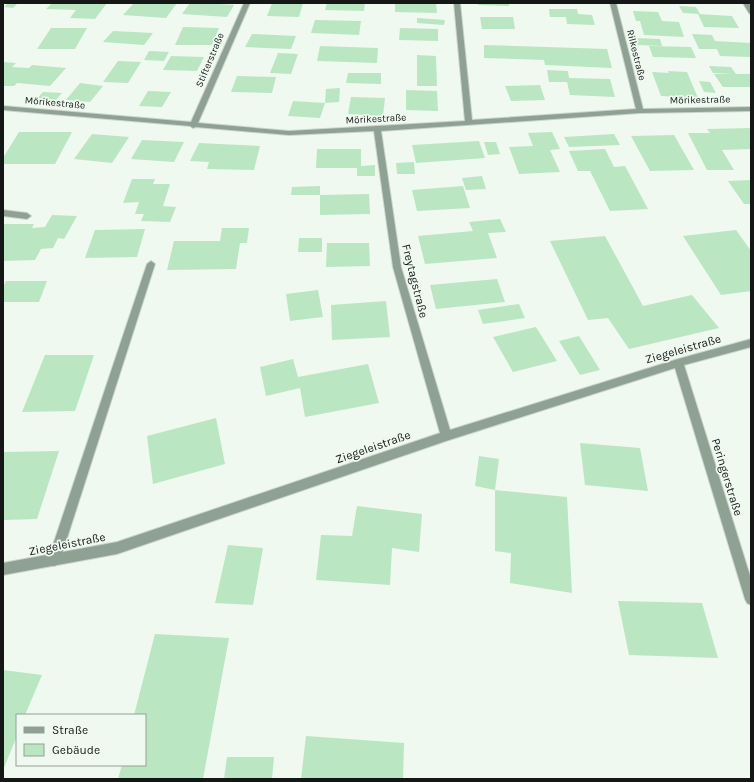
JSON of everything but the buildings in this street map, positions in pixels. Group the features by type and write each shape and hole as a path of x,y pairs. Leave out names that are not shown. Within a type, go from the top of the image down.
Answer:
{"street":[{"name":"Stifterstraße","path":"193,126 247,3"},
{"path":"457,3 469,123"},
{"name":"Rilkestraße","path":"613,3 640,111"},
{"path":"746,3 751,12"},
{"name":"Mörikestraße","path":"3,108 193,126 289,133 377,129 640,111 751,109"},
{"name":"Freytagstraße","path":"377,129 397,267 446,436"},
{"path":"3,214 27,216"},
{"path":"54,560 151,264"},
{"name":"Ziegeleistraße","path":"3,569 117,548 446,436 678,363 751,343"},
{"name":"Peringerstraße","path":"678,363 751,599"}]}
